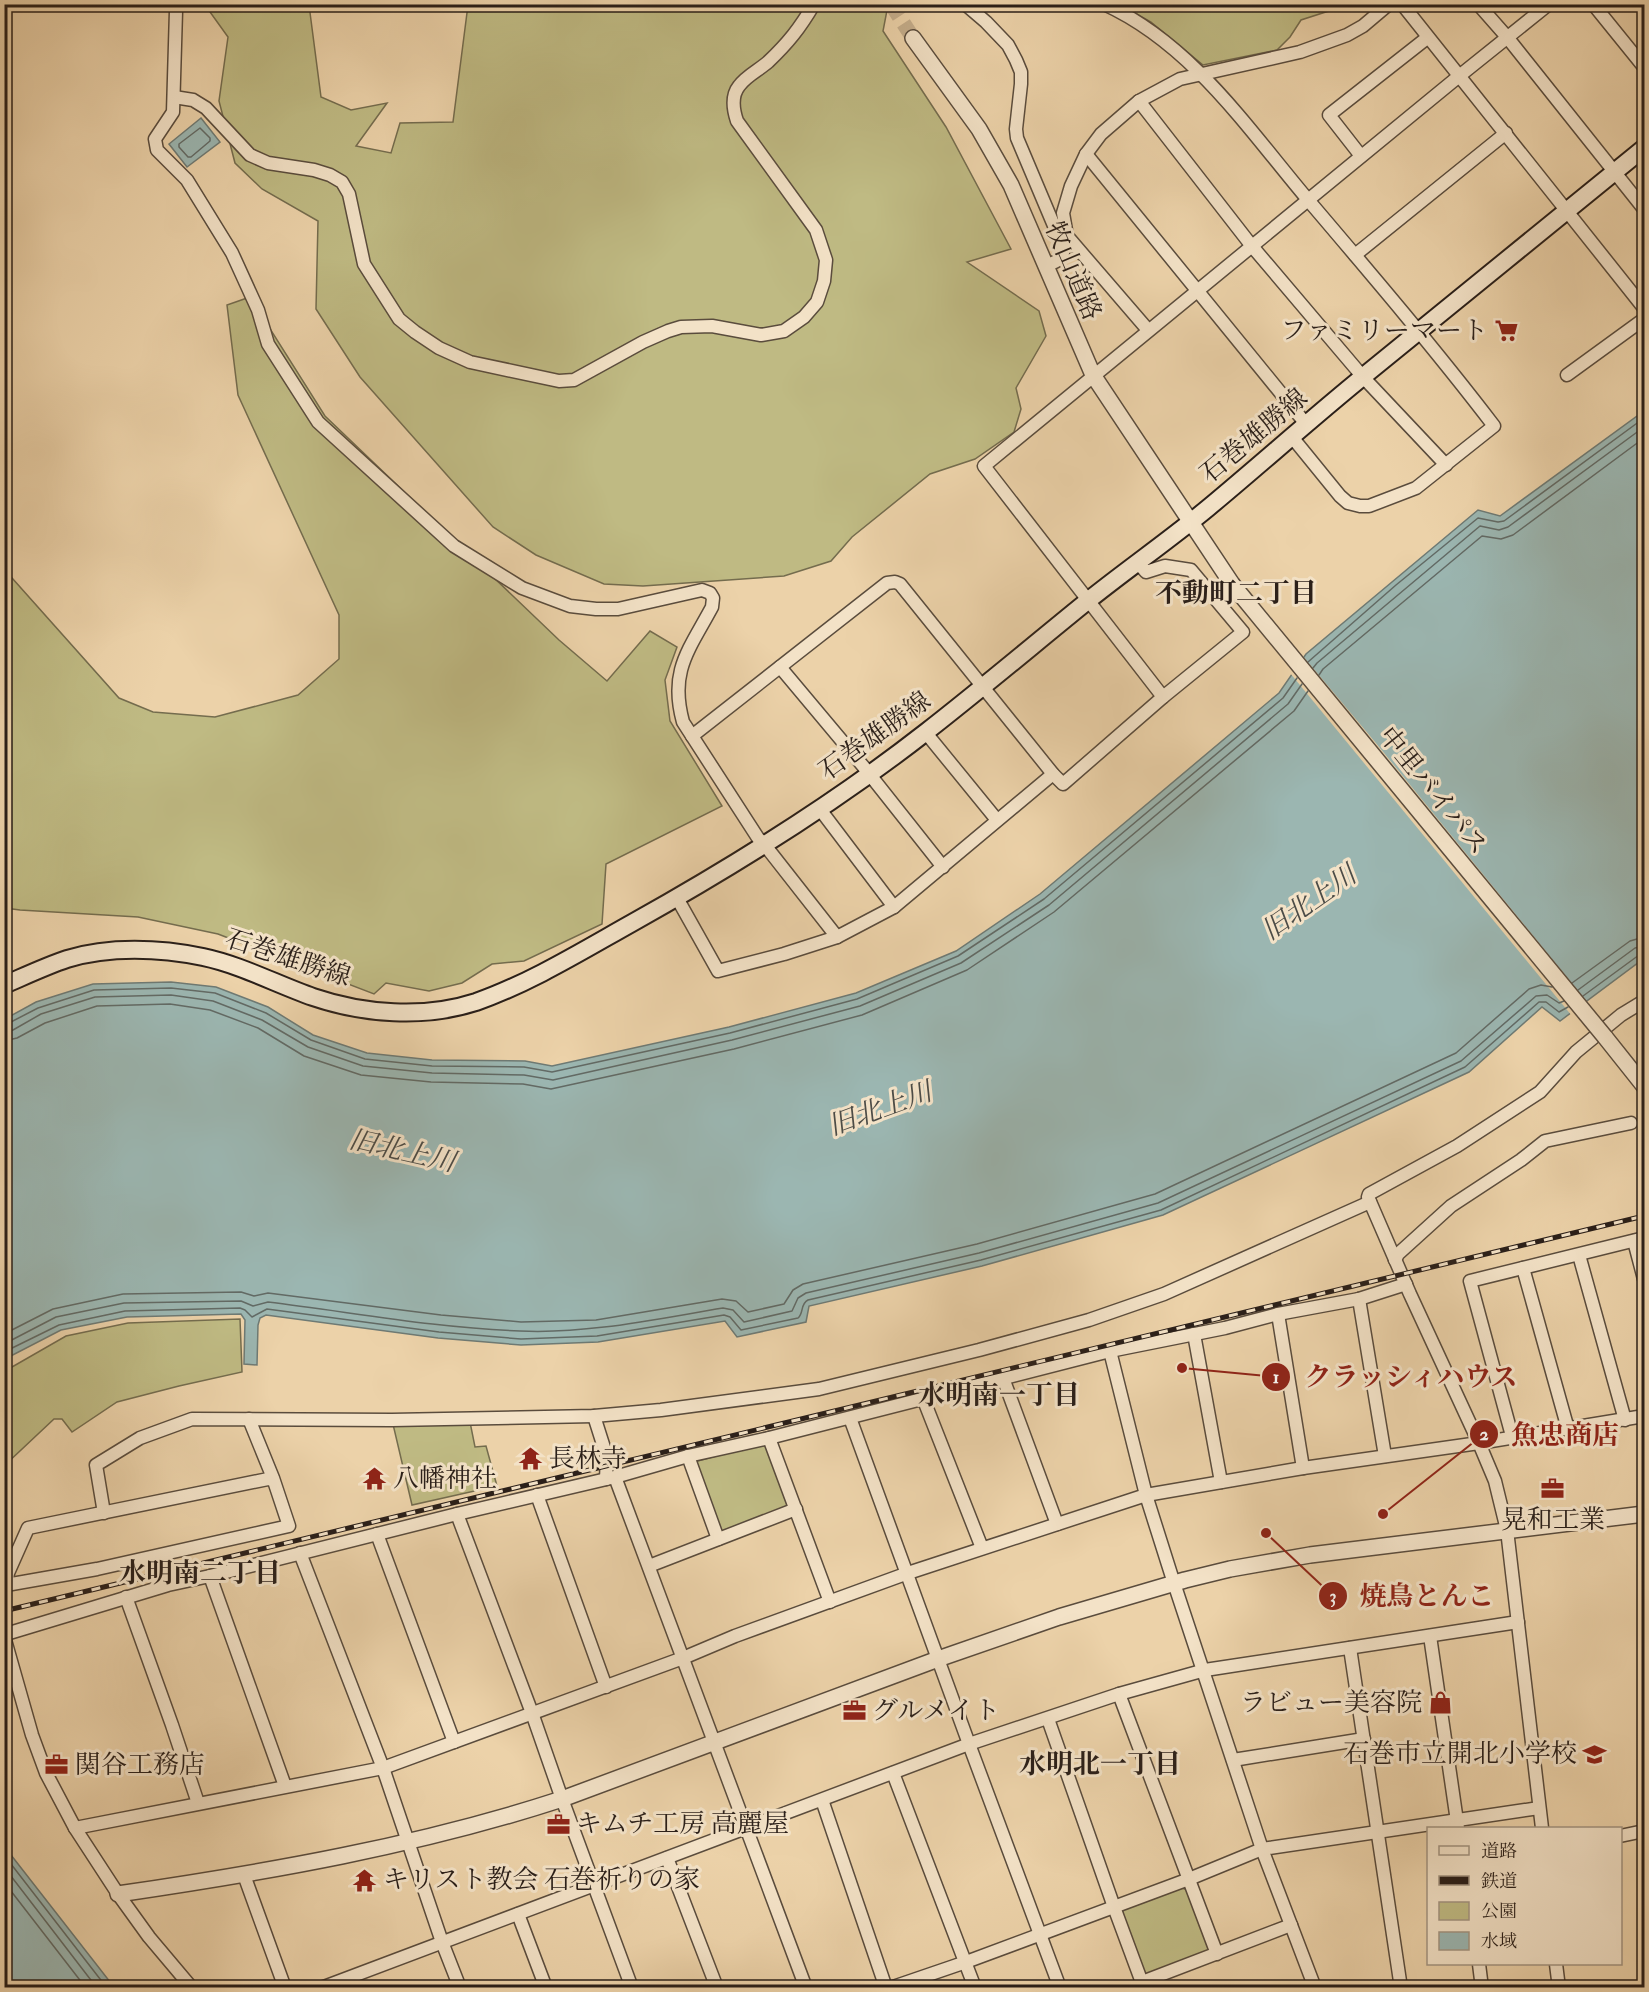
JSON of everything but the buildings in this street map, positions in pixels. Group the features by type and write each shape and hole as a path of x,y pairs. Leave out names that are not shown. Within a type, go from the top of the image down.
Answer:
{"main road":[{"name":"石巻雄勝線","path":"4,986 72,958 135,950 208,958 314,997 355,1007 397,1012 446,1010 474,1002 526,980 575,955 677,898 764,844 870,774 926,733 1088,601 1190,522 1363,377 1644,148"}],"street":[{"path":"174,97 194,100 206,108 250,155 267,163 314,170 342,182 349,194 364,264 399,319 415,332 440,348 470,362 559,381 574,380 643,342 668,331 681,327 712,326 761,335 784,331 804,317 817,302 824,281 826,260 816,230 737,121 733,109 734,95 739,85 766,64 797,32 814,4"},
{"path":"965,4 1008,45 1021,72 1017,138 1064,253 1060,260 1045,266"},
{"path":"1104,4 1160,38 1202,74 1419,332 1494,426 1416,488 1370,506 1348,503 1340,496 1292,437"},
{"path":"1148,330 1067,236 1064,213 1074,178 1086,154 1101,134 1139,101 1180,79 1284,57 1347,35 1363,26 1389,4"},
{"path":"1402,4 1644,308"},
{"path":"1478,4 1616,171 1644,209"},
{"path":"1163,698 984,465 1549,4"},
{"path":"1593,4 1644,67"},
{"path":"176,11 173,112 155,139 157,150 187,180 232,253 258,310 267,344 318,422 454,546 522,588 570,606 596,609 618,609 702,590 710,592 713,598 712,607 682,664 678,677 677,702 683,722 758,838 837,938"},
{"name":"牧山道路","path":"913,38 979,129 1011,185 1093,375 1190,522"},
{"path":"1361,156 1329,115 1427,38"},
{"path":"1139,101 1251,245 1363,377 1446,465"},
{"path":"1355,255 1506,133"},
{"path":"1086,154 1306,424"},
{"path":"1567,375 1644,319"},
{"name":"中里バイパス","path":"1190,522 1232,585 1644,1086"},
{"path":"692,736 887,583 895,582 900,584 1053,774 1064,784 1243,632 1191,570 1166,566 1146,572 1137,562"},
{"path":"780,667 870,774 943,867"},
{"path":"926,733 997,820"},
{"path":"677,898 718,971 837,938 894,908 1053,774"},
{"path":"819,808 894,908"},
{"path":"1542,1827 1507,1530 1495,1482 1395,1260 1370,1202 1369,1194 1457,1146 1540,1092 1576,1052 1621,1015 1644,1001"},
{"path":"1395,1260 1398,1254 1451,1206 1521,1160 1545,1141 1631,1123"},
{"path":"104,1513 96,1465 140,1438 192,1419 392,1420 594,1416 661,1410 819,1389 1089,1320 1164,1294 1370,1202"},
{"path":"1512,1436 1470,1281 1639,1239 1644,1278"},
{"path":"1579,1255 1625,1420"},
{"path":"1523,1268 1568,1429"},
{"path":"192,1988 149,1937 118,1894 75,1828 46,1773 32,1736 5,1640 6,1634 13,1630 168,1585 610,1478 688,1456 850,1418 1110,1351 1278,1314 1359,1299 1406,1284"},
{"path":"1359,1299 1384,1456"},
{"path":"1278,1314 1303,1468"},
{"path":"1194,1334 1221,1482"},
{"path":"1110,1351 1146,1496 1262,1849 1315,1988"},
{"path":"1003,1378 1057,1524"},
{"path":"923,1398 982,1548"},
{"path":"594,1416 607,1457 610,1478 649,1566 806,1988"},
{"path":"75,1828 383,1768 908,1573 1146,1496 1303,1468 1479,1443 1644,1416"},
{"path":"850,1418 1060,1988"},
{"path":"249,1419 273,1478 289,1526 97,1569 6,1585 8,1574 28,1528 273,1478"},
{"path":"769,1438 830,1602"},
{"path":"688,1456 718,1539"},
{"path":"537,1495 606,1687"},
{"path":"649,1566 796,1509"},
{"path":"456,1514 532,1713 632,1988"},
{"path":"118,1894 244,1875 409,1842 500,1819 562,1799 938,1659 1059,1617 1230,1569 1310,1555 1644,1514"},
{"path":"377,1534 454,1742"},
{"path":"300,1553 383,1768 460,1988"},
{"path":"210,1576 285,1786"},
{"path":"126,1597 198,1803"},
{"path":"321,1988 969,1744 1119,1694 1204,1670 1518,1622"},
{"path":"1430,1636 1457,1824"},
{"path":"1350,1648 1401,1988"},
{"path":"1119,1694 1217,1953"},
{"path":"1048,1719 1143,1985 1217,1953 1291,1925"},
{"path":"1233,1760 1364,1739"},
{"path":"893,1773 975,1988"},
{"path":"822,1800 886,1988"},
{"path":"890,1988 1189,1879 1262,1849 1379,1831 1457,1824 1539,1808"},
{"path":"1622,1836 1644,1831"},
{"path":"667,1858 717,1988"},
{"path":"244,1875 285,1988"},
{"path":"518,1914 546,1988"},
{"path":"1479,1965 1482,1988"},
{"path":"1556,1965 1559,1988"}],"green space":[{"path":"205,5 309,5 321,97 351,110 387,103 356,146 391,153 400,123 453,122 468,5 888,5 883,31 946,127 1011,249 967,262 1039,311 1046,336 1016,388 1021,409 1014,432 975,459 930,474 852,537 831,561 784,576 643,586 604,584 536,555 493,527 360,377 316,309 318,221 262,189 235,163 219,101 228,37"},
{"path":"1121,5 1341,5 1301,20 1290,37 1277,50 1203,65 1151,22"},
{"path":"250,297 325,416 559,640 607,681 650,631 677,647 665,680 670,721 722,806 606,864 602,924 524,961 492,964 462,983 429,991 386,983 374,994 218,934 138,917 5,908 4,569 119,698 153,712 215,717 298,695 339,659 339,615 238,395 227,305"},
{"path":"240,1319 242,1372 117,1402 72,1432 62,1419 54,1419 5,1465 5,1371 66,1336 128,1323"},
{"path":"392,1420 470,1422 475,1447 486,1446 497,1486 412,1505"},
{"path":"765,1443 789,1510 721,1533 694,1462"},
{"path":"1182,1888 1188,1890 1211,1950 1145,1978 1122,1918 1123,1909"}],"water":[{"path":"201,118 220,142 187,167 169,144"},
{"name":"旧北上川","path":"1644,411 1643,959 1560,1021 1542,1007 1469,1072 1163,1215 982,1266 809,1306 806,1322 737,1337 725,1321 598,1342 521,1345 438,1338 266,1315 260,1318 258,1325 257,1365 244,1364 245,1320 241,1314 127,1317 61,1330 5,1359 5,1019 36,1002 93,984 171,982 216,987 268,1007 313,1035 367,1053 432,1060 525,1061 552,1066 729,1027 856,993 956,951 1040,894 1279,693 1306,654 1478,510 1500,516"},
{"path":"4,1846 114,1987 5,1987"}],"pier":[{"path":"1302,655 1588,1003 1572,1016 1290,673"}],"tunnel":[{"path":"891,4 913,38"}],"railway":[{"path":"4,1611 1644,1216"}],"place":[{"name":"ファミリーマート","path":"1506,331"},
{"name":"クラッシィハウス","path":"1182,1368"},
{"name":"長林寺","path":"531,1459"},
{"name":"八幡神社","path":"375,1479"},
{"name":"晃和工業","path":"1553,1489"},
{"name":"魚忠商店","path":"1383,1514"},
{"name":"焼鳥とんこ","path":"1266,1533"},
{"name":"ラビュー美容院","path":"1440,1703"},
{"name":"グルメイト","path":"854,1711"},
{"name":"石巻市立開北小学校","path":"1595,1754"},
{"name":"関谷工務店","path":"57,1765"},
{"name":"キムチ工房 高麗屋","path":"558,1824"},
{"name":"キリスト教会 石巻祈りの家","path":"365,1880"}],"district":[{"name":"不動町二丁目","path":"1236,593"},
{"name":"水明南一丁目","path":"999,1395"},
{"name":"水明南二丁目","path":"200,1573"},
{"name":"水明北一丁目","path":"1100,1764"}]}
